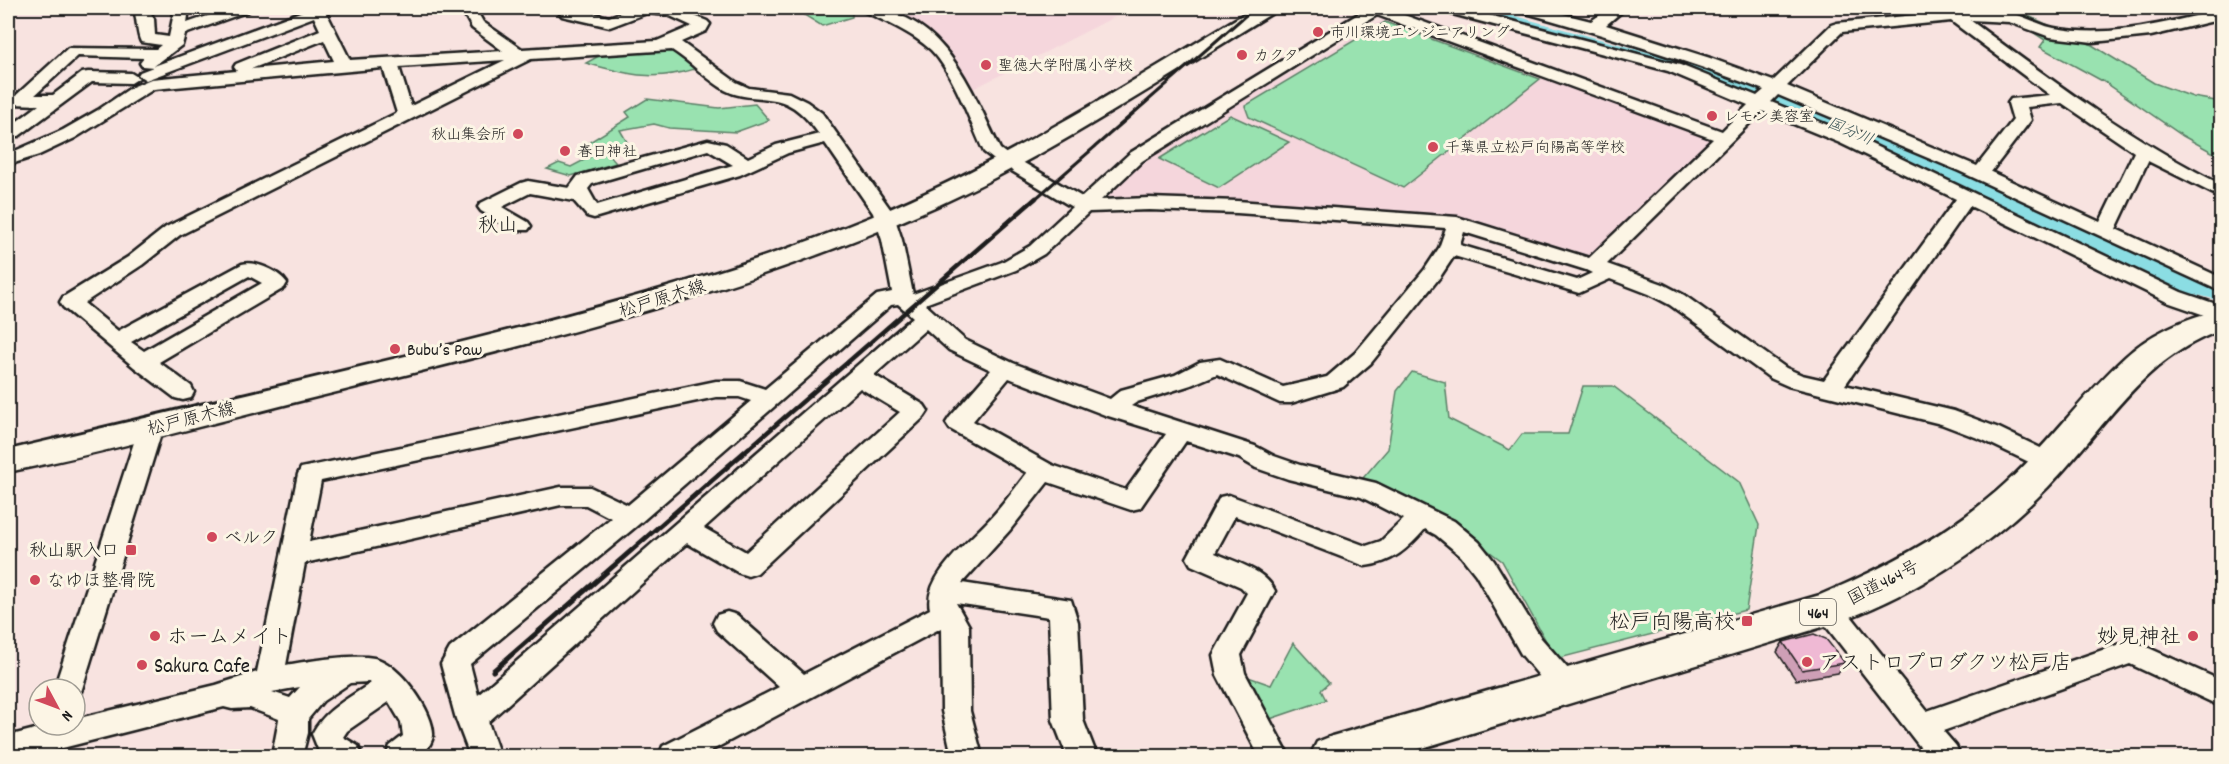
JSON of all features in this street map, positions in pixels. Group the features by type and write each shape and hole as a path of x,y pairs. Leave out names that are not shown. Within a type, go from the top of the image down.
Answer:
{"highway":[{"name":"国道464号","path":"1332,756 1829,609 1895,580 1964,536 1998,511 2048,462 2136,365 2152,352 2187,331 2222,319"}],"main road":[{"name":"松戸原木線","path":"8,461 536,333 665,298 784,259 885,220 1012,159 1267,8"}],"street":[{"path":"141,8 146,19 147,39 177,37 244,8"},
{"path":"8,160 34,152 104,114 177,37 182,8"},
{"path":"468,8 477,25 527,52"},
{"path":"563,8 567,13 610,22 645,8 668,9 702,24 700,28 662,45"},
{"path":"471,719 858,376 912,306 1018,261 1036,250 1136,157 1376,8 1725,138"},
{"path":"1446,8 1659,63 1869,124 2222,286"},
{"path":"1524,8 1595,26 1683,53 1769,95 1846,140 2174,297 2222,314"},
{"path":"1595,26 1619,8"},
{"path":"2200,8 2219,14"},
{"path":"133,83 322,9 329,32 344,65"},
{"path":"878,9 910,27 938,48 958,78 993,152 999,155"},
{"path":"1949,12 2015,63 2143,152 2222,192"},
{"path":"1449,248 1579,287 1601,269 1725,138 1837,28 1949,12 2012,18 2050,32 2093,37 2151,31 2219,14"},
{"path":"228,75 236,69 329,32"},
{"path":"177,37 203,54"},
{"path":"13,132 88,76 133,83 527,52 675,45 685,50 720,80 741,91 756,95 773,94 799,104 816,117 883,213 912,306"},
{"path":"54,100 19,100 75,51 160,54"},
{"path":"183,392 142,362 70,302 135,261 173,231 527,52"},
{"path":"390,62 400,87 399,98 406,115"},
{"path":"1980,175 2022,120 2017,103 2066,98"},
{"path":"746,165 720,148 708,145 585,180 578,189 586,206 594,212 734,171 782,149 830,136"},
{"path":"2105,232 2143,152"},
{"path":"1018,167 1084,206 1149,204 1237,207 1457,223 1656,289 1677,300 1778,373 1796,381 1966,424 2048,462"},
{"path":"520,226 488,207 528,187 581,196"},
{"path":"1830,389 1967,197"},
{"path":"1113,409 1129,396 1183,380 1208,367 1220,366 1280,395 1335,382 1350,371 1433,273 1449,248 1457,223"},
{"path":"116,340 249,268 277,283 142,362"},
{"path":"485,756 458,679 455,664 460,656 630,517 884,300 912,306 964,350 1005,368 1113,409 1247,452 1265,462 1297,473 1367,489 1445,528 1470,549 1485,568 1531,646 1566,687"},
{"path":"1005,368 958,423 1043,471 1131,501 1181,431"},
{"path":"685,530 748,566 916,411 858,376"},
{"path":"269,680 310,474 716,389 740,388 769,399"},
{"path":"72,677 151,427"},
{"path":"967,756 956,711 955,626 945,602 956,568 994,530 1043,471"},
{"path":"292,556 561,496 590,496 630,517"},
{"path":"1274,756 1231,675 1227,655 1262,591 1250,580 1200,558 1229,504 1365,556 1378,556 1392,547 1422,515"},
{"path":"674,756 803,690 945,602 1061,608 1064,622 1068,720 1082,756"},
{"path":"1829,609 1945,756"},
{"path":"727,623 803,690"},
{"path":"1921,726 2131,652 2222,695"},
{"path":"287,756 294,716 313,692 348,670"},
{"path":"8,749 216,697 269,680 317,672 374,670 393,684 418,728 418,736 414,745 401,756"},
{"path":"347,756 330,745 327,734 337,722 393,684"},
{"path":"216,697 250,696 283,707 294,716"}],"shaded area":[{"name":"聖徳大学附属小学校","path":"904,8 1132,8 969,91 934,39 894,16 895,12"},
{"name":"千葉県立松戸向陽高等学校","path":"1386,18 1716,137 1595,257 1481,222 1281,203 1190,200 1098,201 1143,158"}],"green space":[{"path":"793,8 852,8 852,17 822,26"},
{"path":"1995,8 2011,8 2092,45 2154,83 2193,97 2221,102 2221,157 2183,136 2106,83 2040,47 2045,40"},
{"path":"1385,22 1540,79 1403,188 1249,117 1245,106"},
{"path":"671,47 698,68 654,76 629,74 586,63 606,52"},
{"path":"647,99 719,108 755,104 769,120 736,132 669,128 654,124 620,130 627,142 607,153 616,163 571,176 547,169 559,163 571,167 592,156 580,148 630,117 626,112"},
{"path":"1230,115 1289,142 1219,188 1159,159"},
{"path":"1412,372 1445,382 1449,419 1510,450 1522,434 1568,434 1583,386 1613,386 1739,482 1759,525 1746,610 1556,659 1502,561 1462,531 1363,478 1388,449 1397,391"},
{"path":"1293,643 1329,683 1321,690 1326,700 1264,721 1240,674 1271,685"}],"building":[{"path":"1814,634 1826,639 1845,663 1802,670 1783,642"}],"waterway":[{"name":"国分川","path":"1466,8 1747,85 1894,148 2186,284 2222,293"}],"railway":[{"path":"1034,200 1254,8"},
{"path":"747,450 1036,198"},
{"path":"493,671 749,448"}],"place":[{"name":"市川環境エンジニアリング","path":"1318,32"},
{"name":"カクタ","path":"1242,55"},
{"name":"聖徳大学附属小学校","path":"986,65"},
{"name":"レモン美容室","path":"1712,116"},
{"name":"秋山集会所","path":"518,134"},
{"name":"千葉県立松戸向陽高等学校","path":"1433,147"},
{"name":"春日神社","path":"565,151"},
{"name":"Bubu’s Paw","path":"395,349"},
{"name":"ベルク","path":"212,537"},
{"name":"秋山駅入口","path":"131,550"},
{"name":"なゆほ整骨院","path":"35,580"},
{"name":"松戸向陽高校","path":"1747,621"},
{"name":"ホームメイト","path":"155,636"},
{"name":"妙見神社","path":"2193,636"},
{"name":"アストロプロダクツ松戸店","path":"1807,662"},
{"name":"Sakura Cafe","path":"142,665"}],"district":[{"name":"秋山","path":"498,224"}]}
